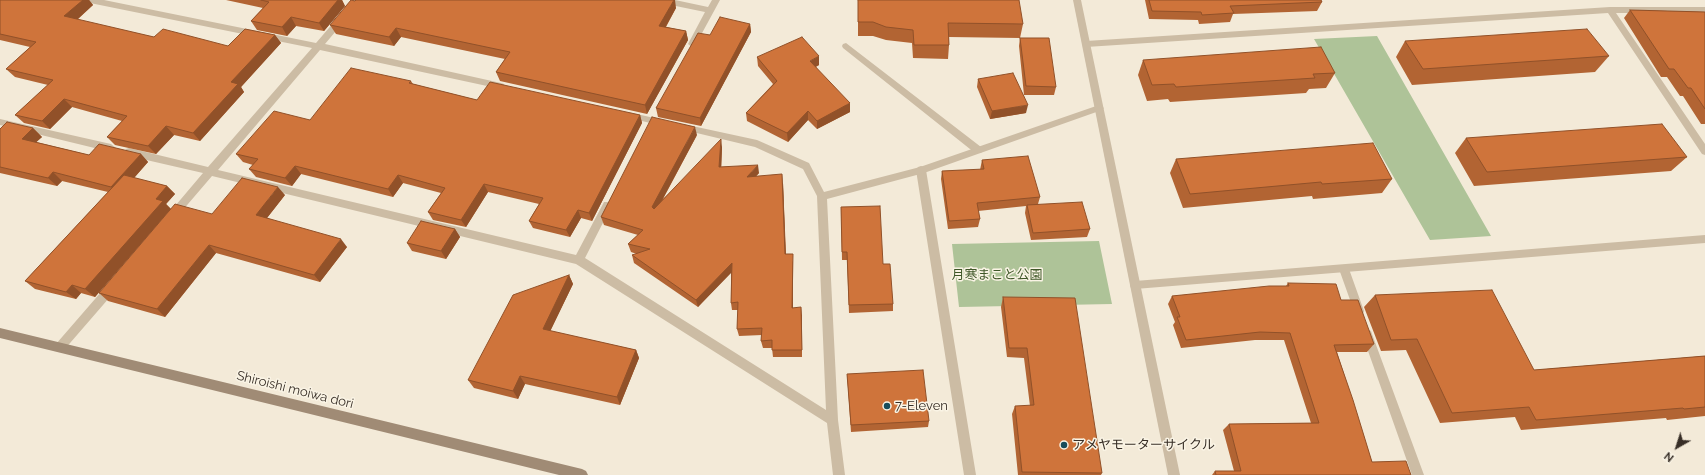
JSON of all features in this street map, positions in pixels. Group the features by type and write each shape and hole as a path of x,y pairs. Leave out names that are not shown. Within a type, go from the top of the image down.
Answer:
{"main road":[{"name":"Shiroishi moiwa dori","path":"0,333 582,475"}],"street":[{"path":"90,0 318,46 511,89"},
{"path":"169,220 358,0"},
{"path":"661,0 711,10"},
{"path":"688,51 716,0"},
{"path":"1077,0 1174,475"},
{"path":"1086,44 1610,10 1705,10"},
{"path":"1610,10 1705,152"},
{"path":"846,46 978,150"},
{"path":"822,196 921,170 1100,108"},
{"path":"620,113 757,144 806,166 822,196 832,420 839,475"},
{"path":"0,122 579,260 832,420"},
{"path":"921,170 970,475"},
{"path":"579,260 611,197"},
{"path":"1135,285 1705,239"},
{"path":"1344,269 1418,475"},
{"path":"60,347 117,281"}],"green space":[{"path":"1377,36 1491,236 1430,240 1314,39"},
{"name":"月寒まこと公園","path":"1099,241 1112,304 959,307 952,244"}],"building":[{"path":"0,0 83,0 64,16 154,37 163,29 228,46 245,29 275,35 231,82 238,84 193,133 166,126 148,146 107,137 127,116 64,99 42,121 15,115 53,80 6,69 36,42 0,34"},
{"path":"261,0 338,0 319,23 291,17 282,27 251,21 269,2"},
{"path":"351,0 674,0 659,26 686,31 645,105 496,72 510,52 396,28 389,37 330,25"},
{"path":"858,0 1019,0 1023,24 948,23 949,45 914,45 913,30 886,27 873,22 858,22"},
{"path":"1149,0 1321,0 1322,2 1230,6 1234,13 1202,15 1201,12 1152,11"},
{"path":"1630,10 1705,12 1705,109 1691,88 1688,88 1674,69 1669,69"},
{"path":"720,17 750,24 700,118 656,108 698,33 710,35"},
{"path":"1587,29 1609,56 1423,69 1405,41"},
{"path":"802,37 819,56 810,61 850,103 817,121 808,111 787,133 746,113 777,81 757,57"},
{"path":"1020,38 1049,38 1056,87 1026,86"},
{"path":"1321,47 1335,73 1313,74 1315,78 1176,87 1174,84 1152,85 1143,60"},
{"path":"351,68 411,81 409,83 477,100 490,82 640,115 589,213 578,210 566,230 529,221 543,198 484,184 461,220 428,212 445,188 398,175 388,189 295,166 285,178 249,169 258,159 236,154 274,111 310,120"},
{"path":"1013,73 1028,105 992,111 978,79"},
{"path":"652,117 695,127 652,207 654,209 721,139 719,167 758,165 747,177 782,174 785,254 793,254 792,308 801,307 802,350 772,350 772,340 761,341 762,328 737,329 738,302 731,303 732,263 696,300 632,255 650,249 628,244 643,230 601,217"},
{"path":"7,122 33,128 22,139 89,155 99,144 141,154 111,187 53,172 48,178 0,167 0,129"},
{"path":"1662,124 1687,157 1487,172 1466,138"},
{"path":"1373,143 1392,179 1322,184 1321,182 1190,194 1176,159"},
{"path":"1028,156 1040,197 977,203 980,219 949,221 942,171 984,169 982,160"},
{"path":"124,175 167,186 156,199 163,201 85,289 72,285 66,292 25,281"},
{"path":"242,178 278,187 256,215 341,239 314,275 209,245 157,309 99,293 175,204 212,214"},
{"path":"1082,202 1090,229 1033,233 1027,205"},
{"path":"880,206 883,264 890,264 893,304 849,305 847,252 842,252 841,207"},
{"path":"421,221 455,229 441,251 407,243"},
{"path":"569,275 543,329 636,350 617,397 520,376 513,391 468,380 513,295"},
{"path":"1288,283 1336,284 1341,300 1358,300 1374,344 1334,345 1372,462 1406,461 1411,475 1216,475 1215,471 1241,471 1229,424 1319,423 1290,333 1260,332 1186,340 1177,317 1180,317 1172,296 1269,286 1289,286"},
{"path":"1492,290 1534,370 1705,356 1705,407 1536,420 1529,407 1452,413 1417,339 1391,340 1375,295"},
{"path":"1003,297 1075,298 1102,473 1022,472 1015,406 1034,405 1027,348 1009,348"},
{"path":"923,370 929,421 851,425 847,374"}],"place":[{"name":"7-Eleven","path":"887,406"},
{"name":"アメヤモーターサイクル","path":"1064,445"}]}
